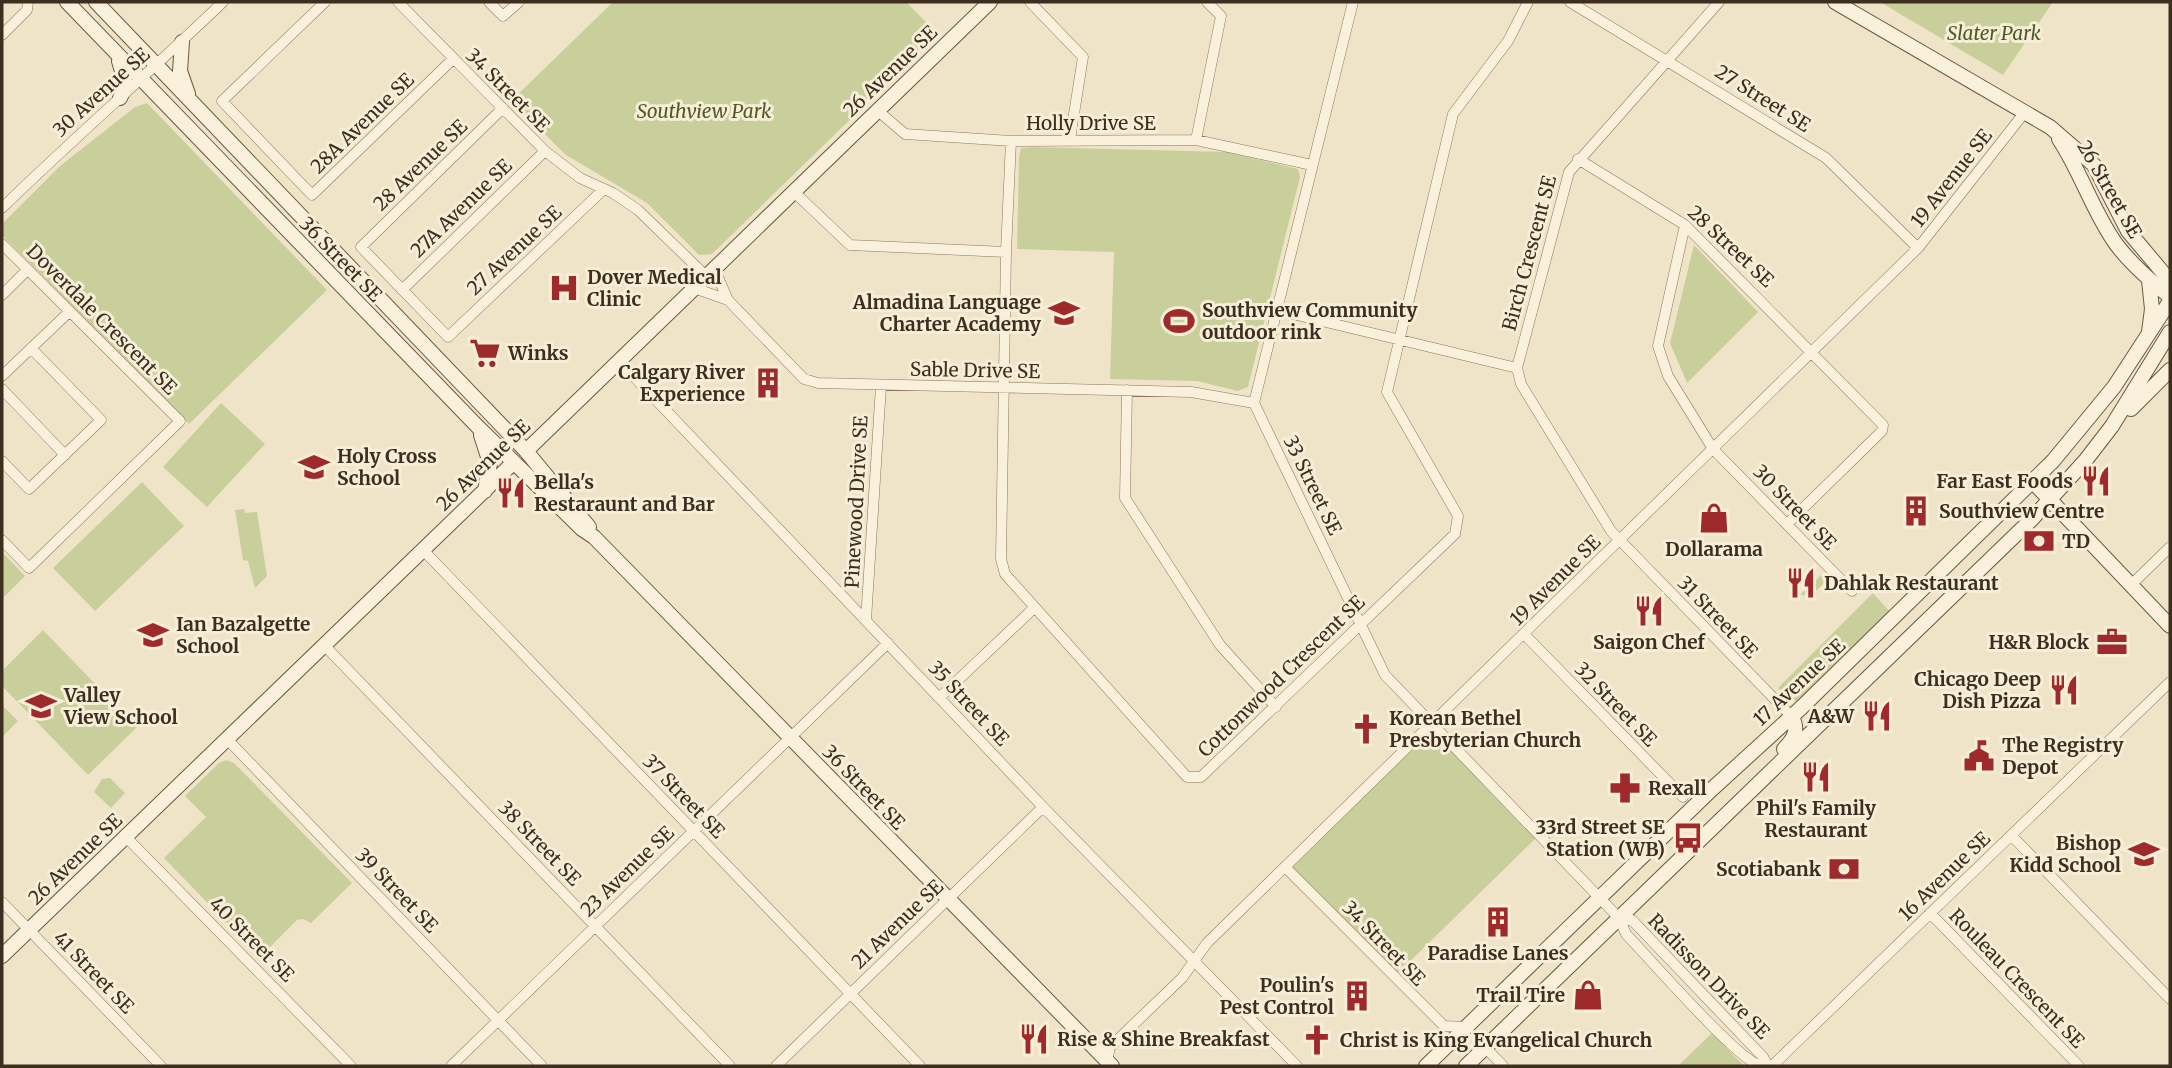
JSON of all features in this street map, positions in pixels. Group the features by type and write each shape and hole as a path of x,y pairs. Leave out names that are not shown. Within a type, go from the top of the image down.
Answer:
{"main road":[{"name":"36 Street SE","path":"67,2 513,463 594,537 1108,1065"},
{"name":"36 Street SE","path":"96,2 526,450 585,521 594,537"},
{"name":"26 Avenue SE","path":"526,450 990,2"},
{"name":"26 Street SE","path":"1835,2 2050,127 2094,165 2128,231 2170,281"},
{"path":"182,42 180,71 189,99"},
{"path":"115,53 125,76 120,99"},
{"name":"26 Street SE","path":"2050,127 2076,165 2116,243 2170,299"},
{"path":"2148,337 2152,309 2150,280"},
{"name":"17 Avenue SE","path":"1426,1066 1735,767 1792,717 2033,482 2101,405 2148,337 2164,321 2170,299"},
{"path":"2112,426 2170,332"},
{"path":"1466,1066 2049,500 2112,426 2170,370"},
{"path":"478,427 490,462 485,491"},
{"name":"26 Avenue SE","path":"2,956 513,463"},
{"path":"2033,482 2170,626"},
{"path":"1750,792 1755,778 1792,741 1796,726 1792,717"}],"street":[{"path":"2,35 27,10 28,2"},
{"name":"30 Avenue SE","path":"2,208 142,81 223,2"},
{"name":"28A Avenue SE","path":"325,2 222,101 312,195 453,59"},
{"name":"34 Street SE","path":"398,2 544,151 566,169 604,189"},
{"path":"489,2 503,16 519,2"},
{"path":"1030,2 1083,57 1070,139"},
{"path":"1196,140 1221,16 1207,2"},
{"path":"1254,403 1353,2"},
{"name":"Cottonwood Crescent SE","path":"1011,141 1003,387 1001,559 1005,574 1188,777 1201,777 1455,534 1458,516 1387,392 1453,114 1508,41 1528,2"},
{"name":"27 Street SE","path":"1570,2 1826,158 1919,248"},
{"name":"Birch Crescent SE","path":"1517,368 1569,172 1719,2"},
{"name":"28 Avenue SE","path":"402,290 361,247 503,108"},
{"name":"Holly Drive SE","path":"877,110 905,134 1011,141 1196,140 1312,165"},
{"name":"19 Avenue SE","path":"1108,1065 1110,1047 1181,978 1207,943 1919,248 2025,112"},
{"name":"27A Avenue SE","path":"402,290 544,151"},
{"name":"28 Street SE","path":"1578,159 1685,225 1883,425 1882,431 1787,524"},
{"name":"Sable Drive SE","path":"604,189 638,210 710,272 728,300 804,379 818,383 881,386 1191,392 1254,403"},
{"name":"27 Avenue SE","path":"402,290 448,337 604,189"},
{"path":"793,191 850,245 1006,252"},
{"name":"30 Street SE","path":"1685,225 1658,346 1668,376 1713,449 1852,591"},
{"name":"Doverdale Crescent SE","path":"2,244 68,313 77,316 180,421 29,568 2,540"},
{"path":"2,295 27,270"},
{"name":"Sable Drive SE","path":"694,288 728,300"},
{"path":"1276,310 1517,368 1521,384 1620,540"},
{"path":"2,376 68,313"},
{"path":"2,461 29,489 101,420 31,348"},
{"name":"35 Street SE","path":"619,360 1043,807 1297,1066"},
{"name":"Pinewood Drive SE","path":"866,620 881,386"},
{"path":"2,389 65,455"},
{"path":"1127,390 1125,499 1220,645 1276,707"},
{"name":"33 Street SE","path":"1254,403 1385,675 1599,898"},
{"name":"26 Avenue SE","path":"513,463 526,450"},
{"name":"31 Street SE","path":"1620,540 1792,717"},
{"path":"2131,585 2170,547"},
{"name":"37 Street SE","path":"423,550 920,1066"},
{"path":"939,698 1034,608"},
{"name":"32 Street SE","path":"1525,635 1683,797"},
{"name":"23 Avenue SE","path":"451,1066 888,643"},
{"name":"38 Street SE","path":"324,645 730,1066"},
{"name":"16 Avenue SE","path":"1770,1066 2170,682"},
{"name":"39 Street SE","path":"227,739 542,1066"},
{"name":"21 Avenue SE","path":"776,1066 1043,807"},
{"path":"2011,835 2170,999"},
{"name":"40 Street SE","path":"126,837 351,1066"},
{"name":"34 Street SE","path":"1285,867 1413,998 1444,1026 1451,1029 1466,1027"},
{"name":"Radisson Drive SE","path":"1599,898 1619,918 1626,933 1714,1026 1760,1066"},
{"name":"41 Street SE","path":"2,902 161,1066"},
{"name":"Rouleau Crescent SE","path":"1930,913 2079,1066"},
{"name":"Radisson Drive SE","path":"1619,918 1632,920 1770,1066"},
{"path":"1485,1047 1503,1066"}],"green space":[{"name":"Southview Park","path":"613,2 906,2 938,34 712,254 699,255 647,203 566,155 511,101"},
{"name":"Slater Park","path":"1880,2 2053,2 2003,75"},
{"path":"147,103 327,290 189,424 2,235 2,224 60,166 135,107"},
{"path":"1021,148 1227,152 1298,169 1300,177 1248,387 1238,391 1197,381 1110,379 1114,252 1017,249 1019,157"},
{"path":"1694,245 1758,312 1687,383 1670,343"},
{"path":"221,403 265,444 207,507 163,467"},
{"path":"142,482 184,526 95,611 53,568"},
{"path":"244,509 245,513 257,512 267,576 255,588 248,561 243,560 235,510"},
{"path":"2,552 25,576 2,599"},
{"path":"1821,575 1826,581 1815,592 1817,595 1800,595"},
{"path":"1873,593 1892,614 1797,702 1778,688"},
{"path":"43,630 137,727 88,775 2,686 2,671"},
{"path":"2,705 18,721 2,737"},
{"path":"1430,724 1539,835 1393,978 1285,867"},
{"path":"226,760 234,763 352,883 311,923 303,919 297,920 260,957 164,858 206,817 185,796 219,763"},
{"path":"110,778 125,793 111,808 94,792 102,779"},
{"path":"1712,1033 1744,1066 1678,1066"}],"place":[{"name":"Dover Medical Clinic","path":"564,288"},
{"name":"Almadina Language Charter Academy","path":"1064,313"},
{"name":"Southview Community outdoor rink","path":"1179,321"},
{"name":"Winks","path":"485,353"},
{"name":"Calgary River Experience","path":"768,383"},
{"name":"Holy Cross School","path":"314,467"},
{"name":"Far East Foods","path":"2096,481"},
{"name":"Bella's Restaraunt and Bar","path":"511,493"},
{"name":"Southview Centre","path":"1916,511"},
{"name":"Dollarama","path":"1714,518"},
{"name":"TD","path":"2039,541"},
{"name":"Dahlak Restaurant","path":"1801,583"},
{"name":"Saigon Chef","path":"1649,611"},
{"name":"Ian Bazalgette School","path":"153,635"},
{"name":"H&R Block","path":"2112,642"},
{"name":"Chicago Deep Dish Pizza","path":"2064,690"},
{"name":"Valley View School","path":"41,706"},
{"name":"A&W","path":"1877,716"},
{"name":"Korean Bethel Presbyterian Church","path":"1366,729"},
{"name":"The Registry Depot","path":"1979,756"},
{"name":"Phil's Family Restaurant","path":"1816,777"},
{"name":"Rexall","path":"1625,788"},
{"name":"33rd Street SE Station (WB)","path":"1688,838"},
{"name":"Bishop Kidd School","path":"2144,854"},
{"name":"Scotiabank","path":"1844,869"},
{"name":"Paradise Lanes","path":"1498,922"},
{"name":"Trail Tire","path":"1588,995"},
{"name":"Poulin's Pest Control","path":"1357,996"},
{"name":"Rise & Shine Breakfast","path":"1034,1039"},
{"name":"Christ is King Evangelical Church","path":"1317,1040"}]}
